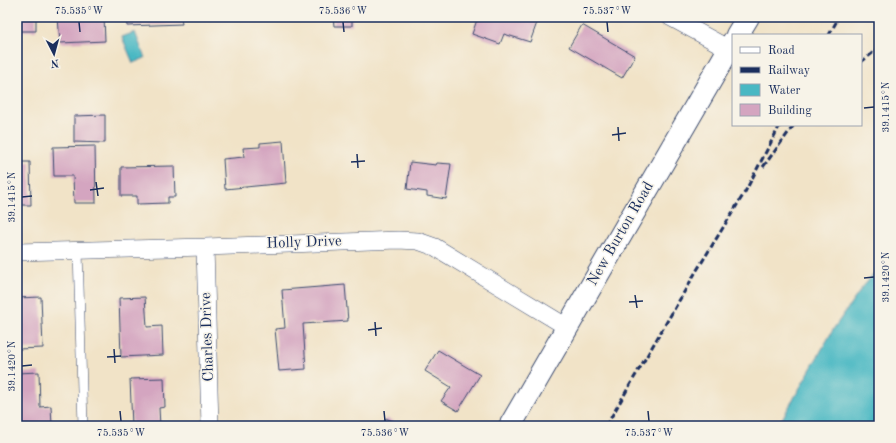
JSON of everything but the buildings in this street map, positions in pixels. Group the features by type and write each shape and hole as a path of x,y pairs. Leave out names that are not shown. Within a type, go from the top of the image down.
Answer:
{"street":[{"path":"670,17 732,42"},
{"name":"New Burton Road","path":"738,34 748,17"},
{"name":"New Burton Road","path":"510,426 732,44"},
{"name":"Holly Drive","path":"17,252 398,240 418,241 435,247 567,327"},
{"name":"Charles Drive","path":"205,247 210,426"}],"lane":[{"path":"78,250 83,426"}],"water":[{"path":"135,32 145,58 133,63 122,37"},
{"path":"879,268 879,426 778,426 834,328 862,288"}],"railway":[{"path":"830,34 839,17"},
{"path":"862,61 879,48"},
{"path":"606,426 697,270 745,192 779,126"},
{"path":"763,167 793,126"},
{"path":"588,426 591,422"}]}
